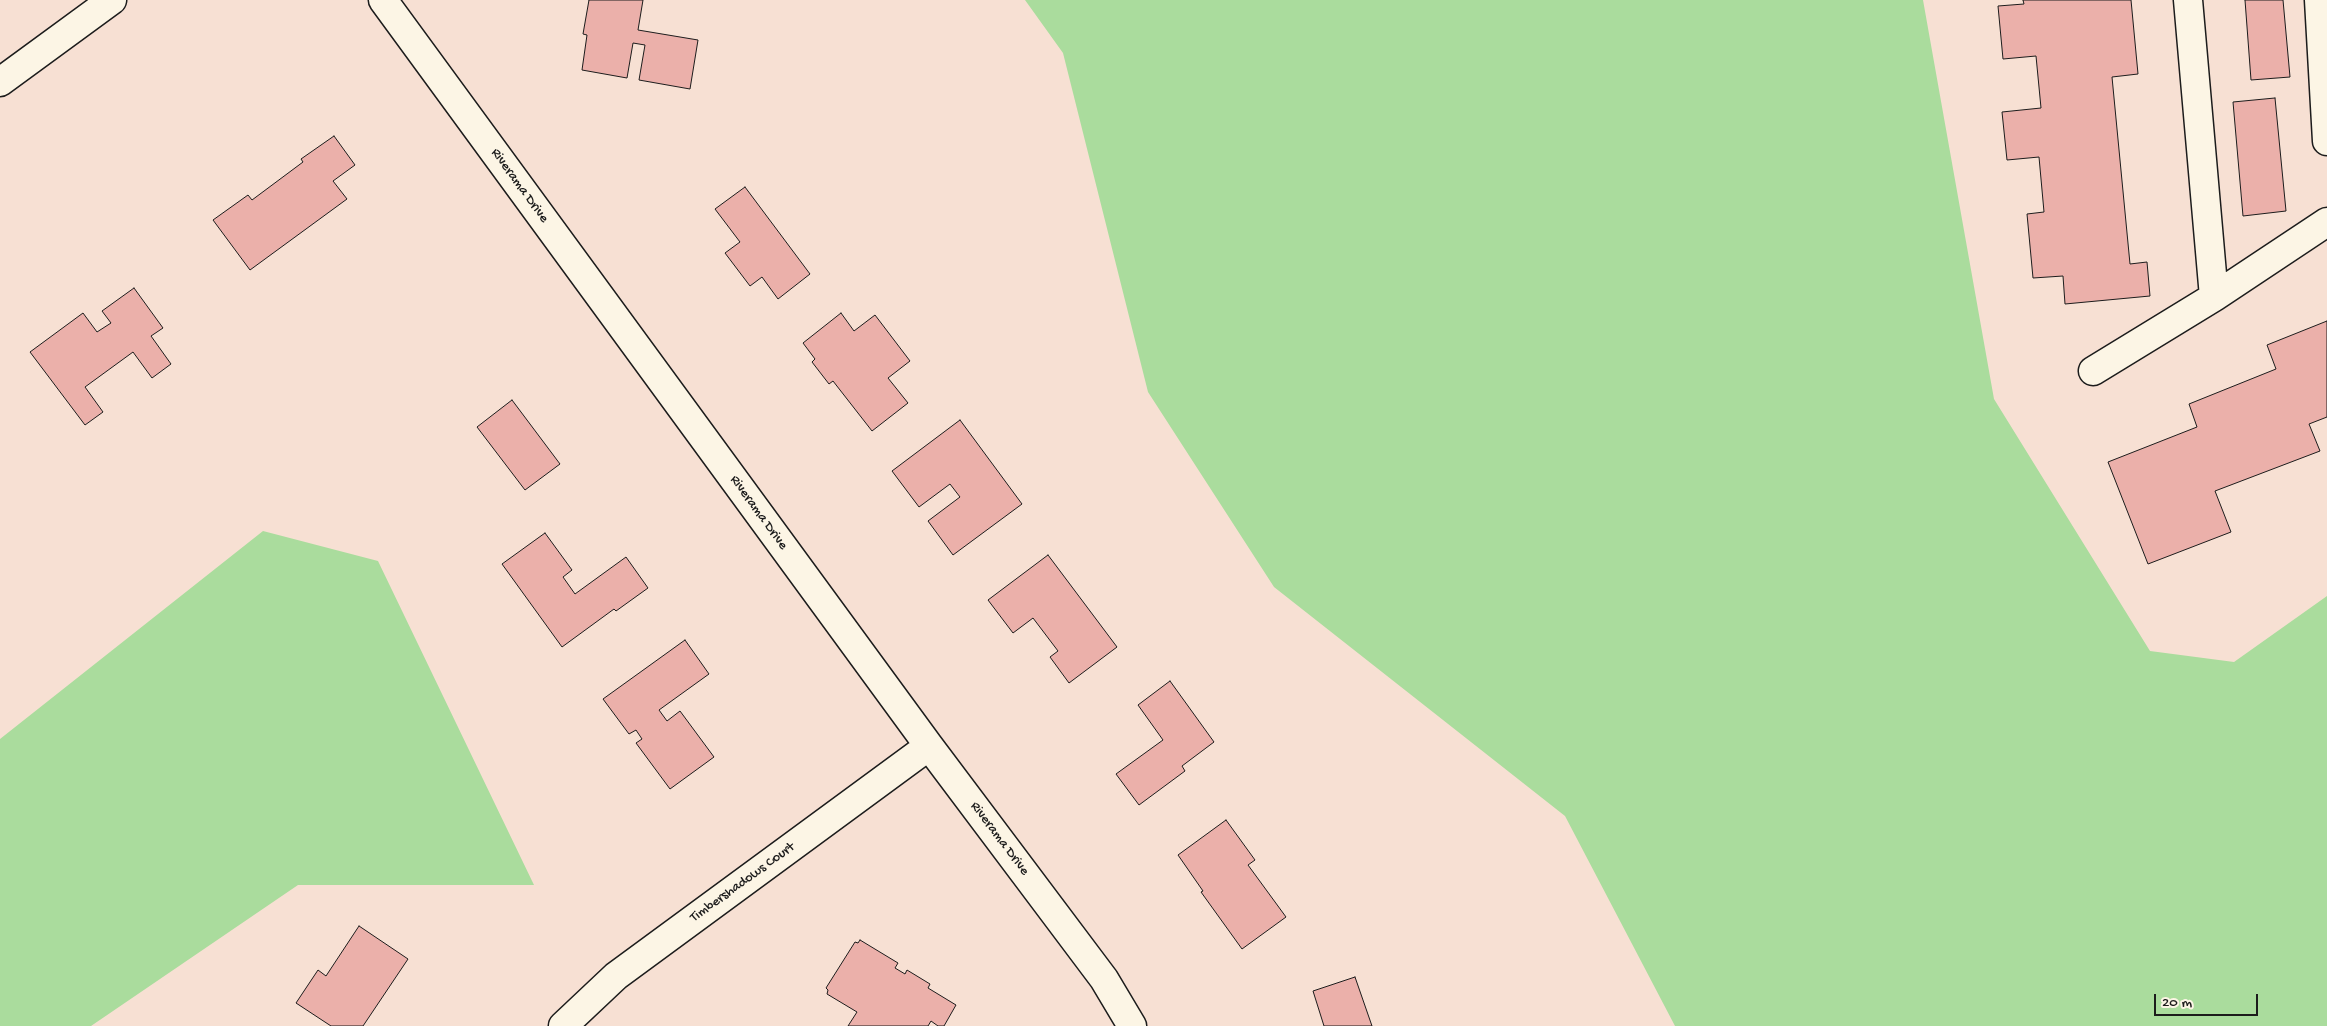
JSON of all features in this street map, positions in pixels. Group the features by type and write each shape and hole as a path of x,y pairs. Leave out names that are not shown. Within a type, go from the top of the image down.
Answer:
{"street":[{"path":"0,82 112,0"},
{"name":"Riverama Drive","path":"383,0 929,746 1104,979 1132,1026"},
{"path":"2188,0 2214,297"},
{"path":"2319,0 2327,141"},
{"path":"2093,371 2214,297 2327,222"},
{"name":"Timbershadows Court","path":"563,1026 616,976 929,746"}],"green space":[{"path":"1025,0 1923,0 1994,399 2150,651 2234,662 2327,596 2327,1026 1675,1026 1565,816 1274,587 1148,392 1063,53"},
{"path":"263,531 378,561 534,885 298,885 91,1026 0,1026 0,739"}],"building":[{"path":"589,0 643,0 638,30 698,40 690,89 639,80 645,45 633,43 627,78 582,70 587,35 583,34"},
{"path":"2023,0 2131,0 2138,74 2112,77 2130,264 2147,262 2150,296 2065,304 2063,276 2033,278 2027,214 2044,212 2039,157 2007,160 2002,112 2041,108 2036,56 2003,59 1998,6 2024,4"},
{"path":"2245,0 2283,0 2290,77 2251,80"},
{"path":"2275,98 2286,211 2243,216 2233,102"},
{"path":"334,136 355,165 333,181 347,199 250,270 213,220 248,195 252,200 303,162 301,159"},
{"path":"745,187 810,274 778,299 762,277 750,286 725,253 740,242 715,209"},
{"path":"134,288 163,328 151,336 171,364 152,378 133,352 85,387 103,412 85,425 30,352 83,313 97,332 111,323 102,311"},
{"path":"841,313 854,331 875,315 910,361 888,378 908,403 872,431 833,381 829,384 812,362 815,359 803,343"},
{"path":"2327,321 2327,417 2309,424 2320,451 2215,491 2231,532 2148,564 2108,462 2197,427 2189,404 2276,369 2267,345"},
{"path":"512,400 560,464 525,490 477,427"},
{"path":"960,420 1022,504 953,555 928,521 960,497 950,484 919,507 892,471"},
{"path":"545,533 572,570 563,577 575,594 626,557 648,588 616,611 614,609 562,647 502,564"},
{"path":"1048,555 1117,647 1069,683 1050,657 1058,651 1033,618 1013,633 988,600"},
{"path":"685,640 709,674 659,710 667,721 680,711 714,757 670,789 636,743 642,739 636,730 629,734 603,699"},
{"path":"1170,681 1214,742 1182,766 1185,771 1139,805 1116,774 1163,740 1138,705"},
{"path":"1226,820 1255,860 1248,865 1286,917 1242,949 1201,892 1203,891 1178,855"},
{"path":"359,926 408,959 363,1026 331,1026 296,1003 318,970 326,976"},
{"path":"860,940 898,963 895,968 905,974 907,970 930,984 928,988 956,1005 944,1026 938,1026 931,1021 928,1026 848,1026 857,1012 827,994 828,990 826,988 855,942 858,943"},
{"path":"1355,977 1372,1026 1324,1026 1313,991"}]}
